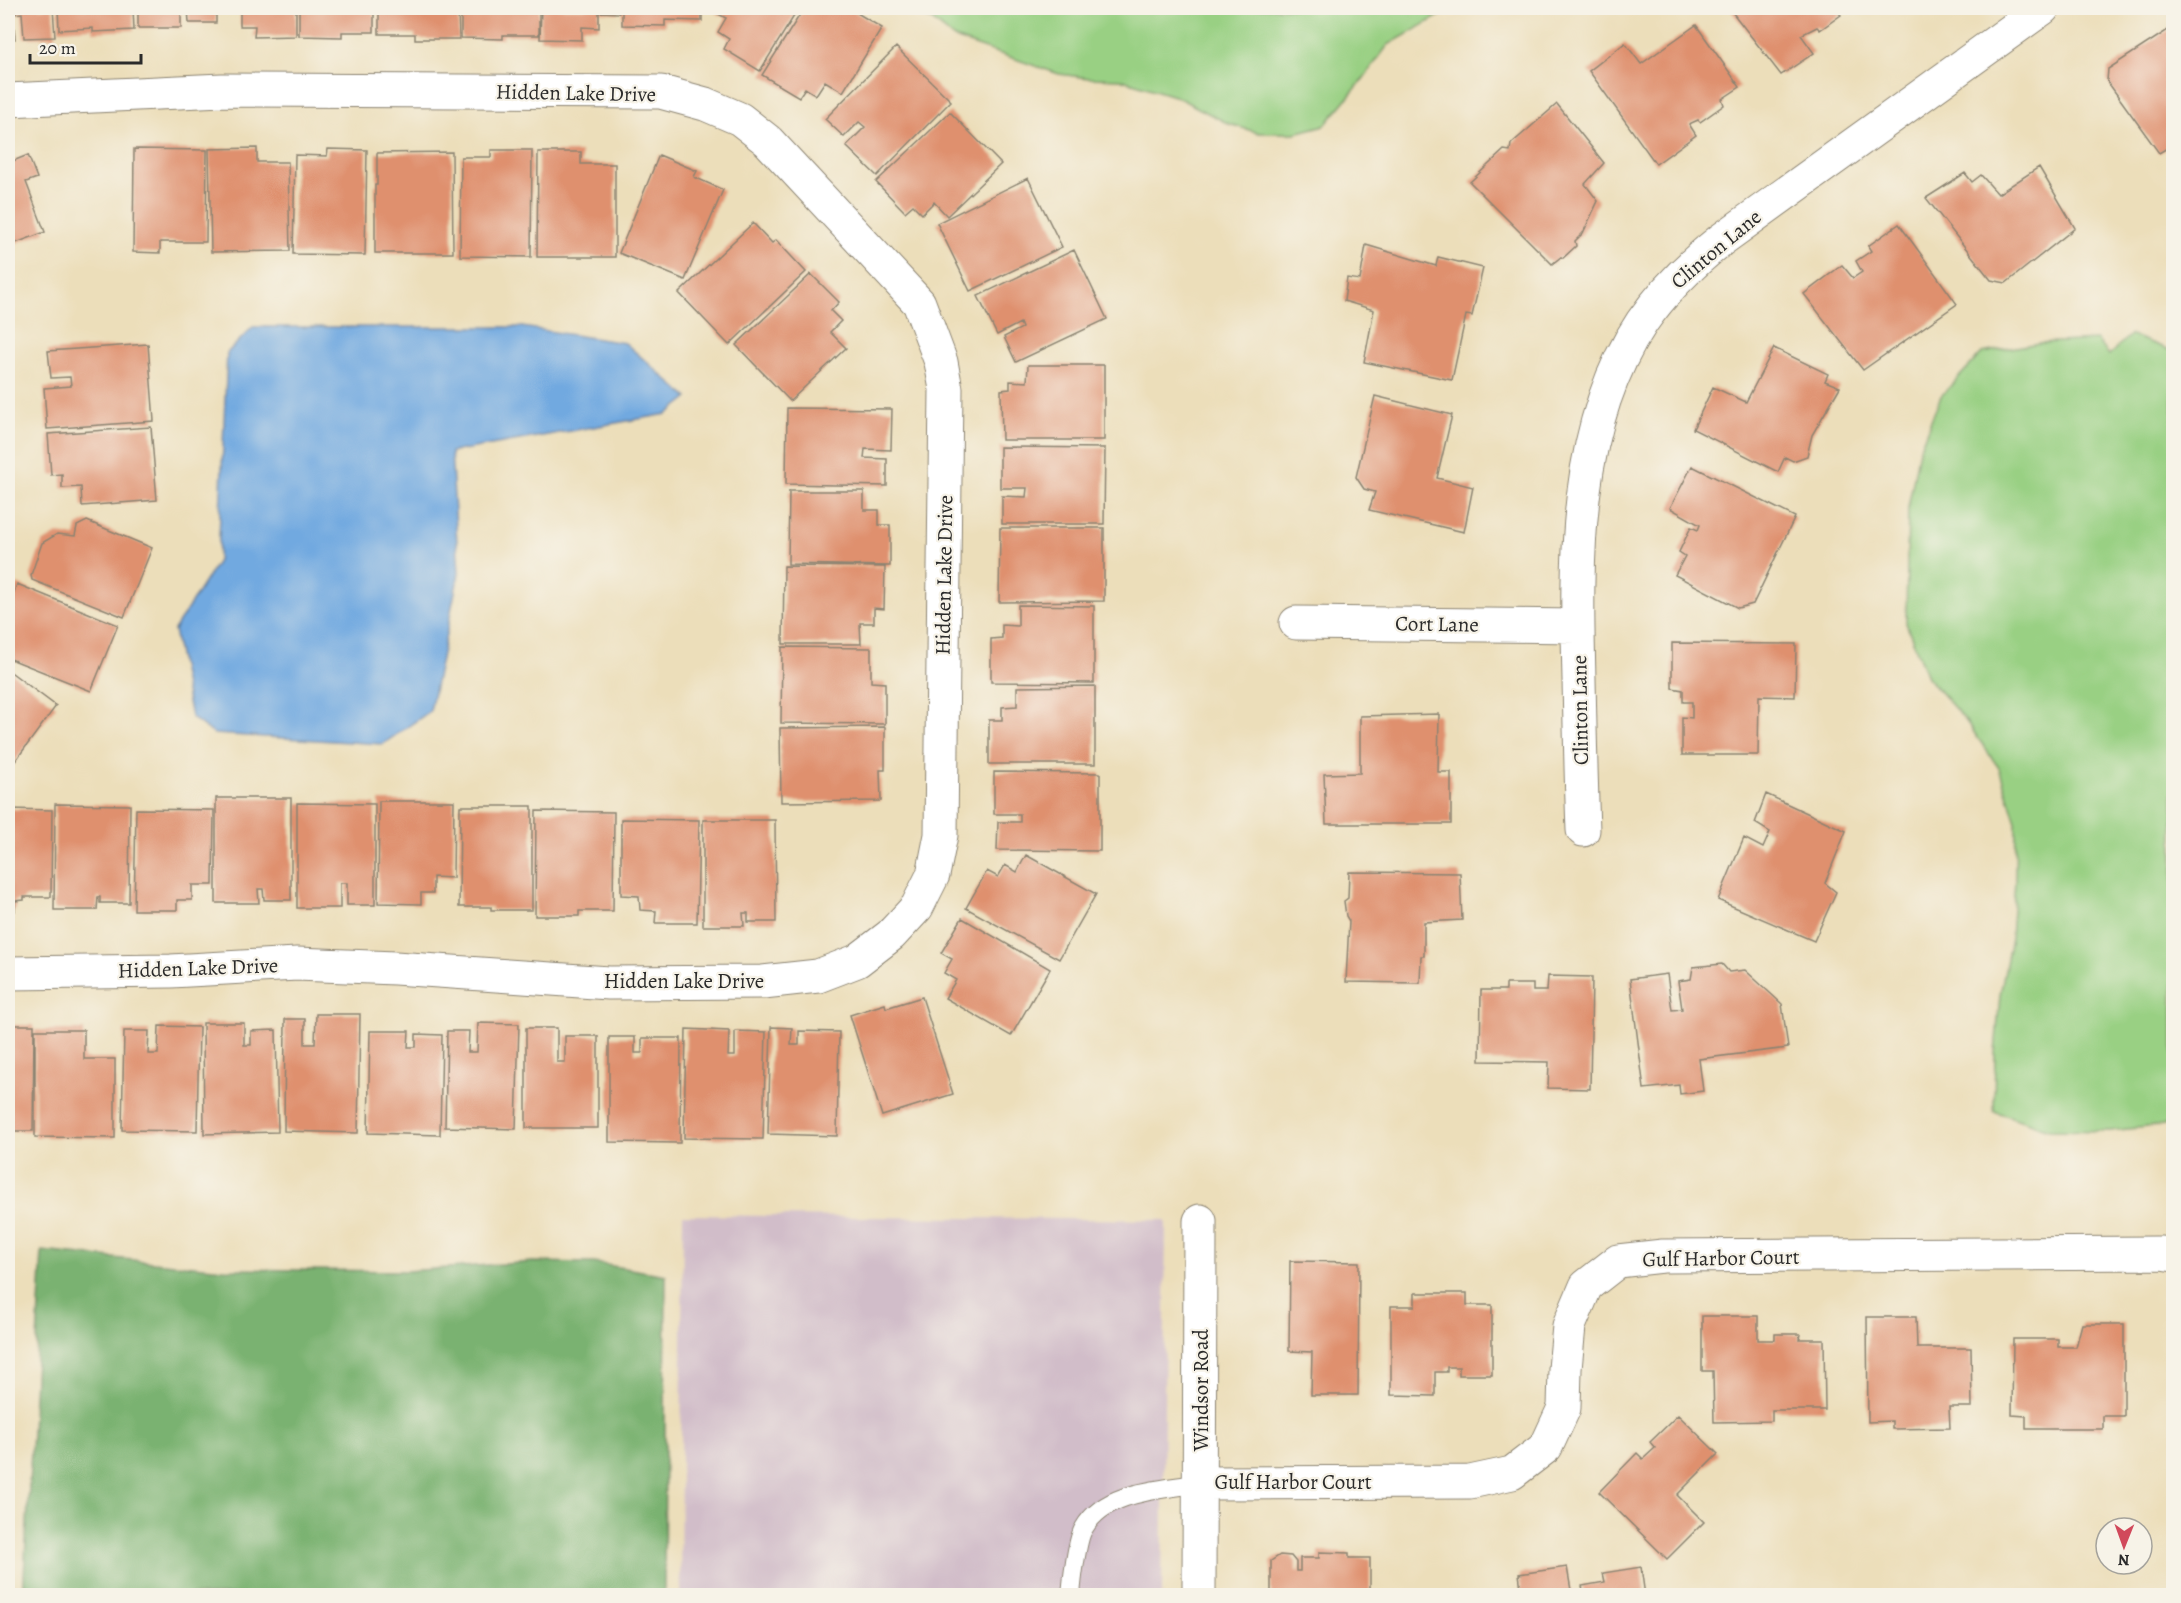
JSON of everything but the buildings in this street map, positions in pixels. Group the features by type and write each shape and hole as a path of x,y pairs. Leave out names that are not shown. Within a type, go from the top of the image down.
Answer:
{"street":[{"name":"Clinton Lane","path":"1583,830 1577,626 1582,514 1595,431 1622,357 1642,322 1689,266 1721,240 2043,8"},
{"name":"Hidden Lake Drive","path":"8,100 233,90 661,92 705,104 740,119 768,141 919,303 941,362 946,389 941,835 933,875 917,907 891,935 857,961 818,976 763,982 609,983 395,968 297,964 171,971 8,974"},
{"name":"Cort Lane","path":"1296,623 1577,626"},
{"name":"Windsor Road","path":"1199,1596 1200,1221"},
{"name":"Gulf Harbor Court","path":"1201,1483 1470,1482 1512,1473 1546,1447 1564,1408 1569,1326 1586,1286 1618,1261 1675,1256 2161,1253 2174,1255"}],"lane":[{"path":"1071,1596 1082,1529 1097,1512 1116,1500 1136,1494 1201,1483"}],"shaded area":[{"path":"683,1215 1166,1220 1162,1595 680,1596"}],"green space":[{"path":"899,8 1453,8 1388,45 1325,125 1295,133 1259,133 1229,124 1177,97 1120,79 1059,74 954,38 932,20"},
{"path":"2130,335 2173,351 2173,1124 2110,1131 2049,1130 1994,1111 1995,1053 2000,995 2011,938 2016,822 1999,768 1966,721 1927,677 1906,623 1908,508 1919,450 1941,396 1982,353 2039,343 2097,340 2109,355"},
{"path":"42,1251 224,1269 407,1271 532,1262 594,1263 666,1275 664,1595 23,1595"}],"water":[{"path":"253,327 522,327 625,343 688,398 667,414 451,452 459,573 430,711 383,744 214,734 191,717 174,630 218,561 227,353"}]}
